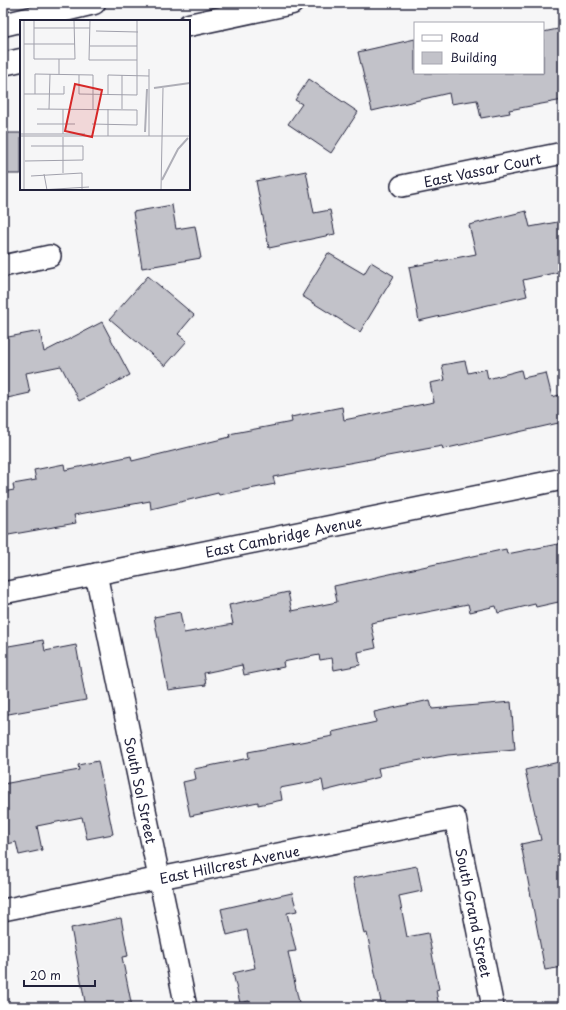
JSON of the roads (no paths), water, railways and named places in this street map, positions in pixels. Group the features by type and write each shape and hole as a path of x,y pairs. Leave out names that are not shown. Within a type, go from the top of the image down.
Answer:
{"main road":[{"path":"36,20 56,17 94,3"},
{"path":"190,25 292,3"},
{"path":"3,25 20,22"},
{"path":"3,64 20,60"}],"street":[{"name":"East Vassar Court","path":"402,186 563,154"},
{"path":"3,266 50,256"},
{"name":"East Cambridge Avenue","path":"3,593 563,479"},
{"name":"South Sol Street","path":"96,574 186,1007"},
{"name":"East Hillcrest Avenue","path":"3,910 455,818"},
{"name":"South Grand Street","path":"455,818 493,1007"}]}
